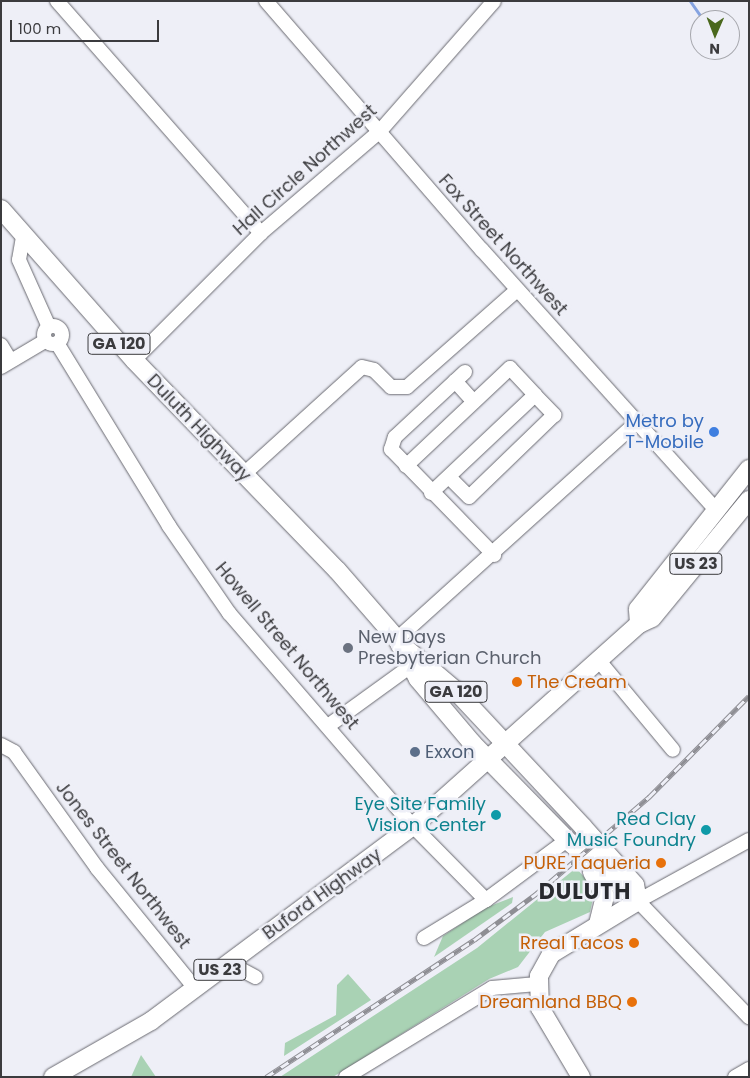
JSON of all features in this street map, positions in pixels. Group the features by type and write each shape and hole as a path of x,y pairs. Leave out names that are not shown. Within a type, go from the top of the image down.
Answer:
{"main road":[{"name":"Duluth Highway","path":"1,209 23,237 134,360 244,474 398,642 454,690 635,886 638,900"},
{"name":"US 23","path":"639,624 638,609 749,469"},
{"path":"727,527 725,516 749,483"},
{"name":"Buford Highway","path":"62,1075 151,1021 413,826 491,761 639,624 652,618 749,500"},
{"path":"675,590 679,571 711,534 716,510"},
{"name":"Duluth Highway","path":"398,642 411,666 491,761 584,856"},
{"path":"581,1077 546,1020 537,984 551,954 638,900 584,856"},
{"path":"584,856 604,890 598,924"}],"street":[{"path":"57,1 261,233"},
{"name":"Fox Street Northwest","path":"266,1 517,290 716,510"},
{"name":"Hall Circle Northwest","path":"134,360 261,233 379,132 494,1"},
{"name":"Howell Street Northwest","path":"23,237 19,260 50,337 62,358 113,430 207,583 413,826 486,900"},
{"path":"244,474 362,367 374,370 391,387 407,387 517,290"},
{"path":"1,345 6,364 50,337"},
{"path":"406,466 510,368 554,415 469,496 449,477"},
{"path":"474,402 460,377 391,443 406,466 494,556"},
{"path":"431,493 535,395"},
{"path":"398,642 494,556 637,422"},
{"path":"600,662 673,750"},
{"path":"328,726 411,666"},
{"name":"Jones Street Northwest","path":"1,745 14,752 97,868 195,988"},
{"path":"424,938 486,900 567,840"},
{"path":"749,840 638,900 749,1017"},
{"path":"229,963 255,977"},
{"path":"346,1077 492,988 537,984"},
{"path":"735,1077 749,1069"}],"green space":[{"path":"576,868 595,889 590,912 545,932 518,967 489,979 333,1077 280,1077 477,948"},
{"path":"513,897 512,903 434,957 443,936 485,908"},
{"path":"348,974 371,1000 284,1056 285,1043 336,1015 337,985"},
{"path":"141,1055 156,1077 131,1077"}],"waterway":[{"path":"690,1 696,10"}],"railway":[{"path":"266,1077 474,940 537,893 649,797 749,696"}],"place":[{"name":"Metro by T-Mobile","path":"714,432"},
{"name":"New Days Presbyterian Church","path":"348,648"},
{"name":"The Cream","path":"517,682"},
{"name":"Exxon","path":"415,752"},
{"name":"Eye Site Family Vision Center","path":"496,815"},
{"name":"Red Clay Music Foundry","path":"706,830"},
{"name":"PURE Taqueria","path":"661,863"},
{"name":"Rreal Tacos","path":"634,943"},
{"name":"Dreamland BBQ","path":"632,1002"}],"district":[{"name":"DULUTH","path":"585,892"}]}
